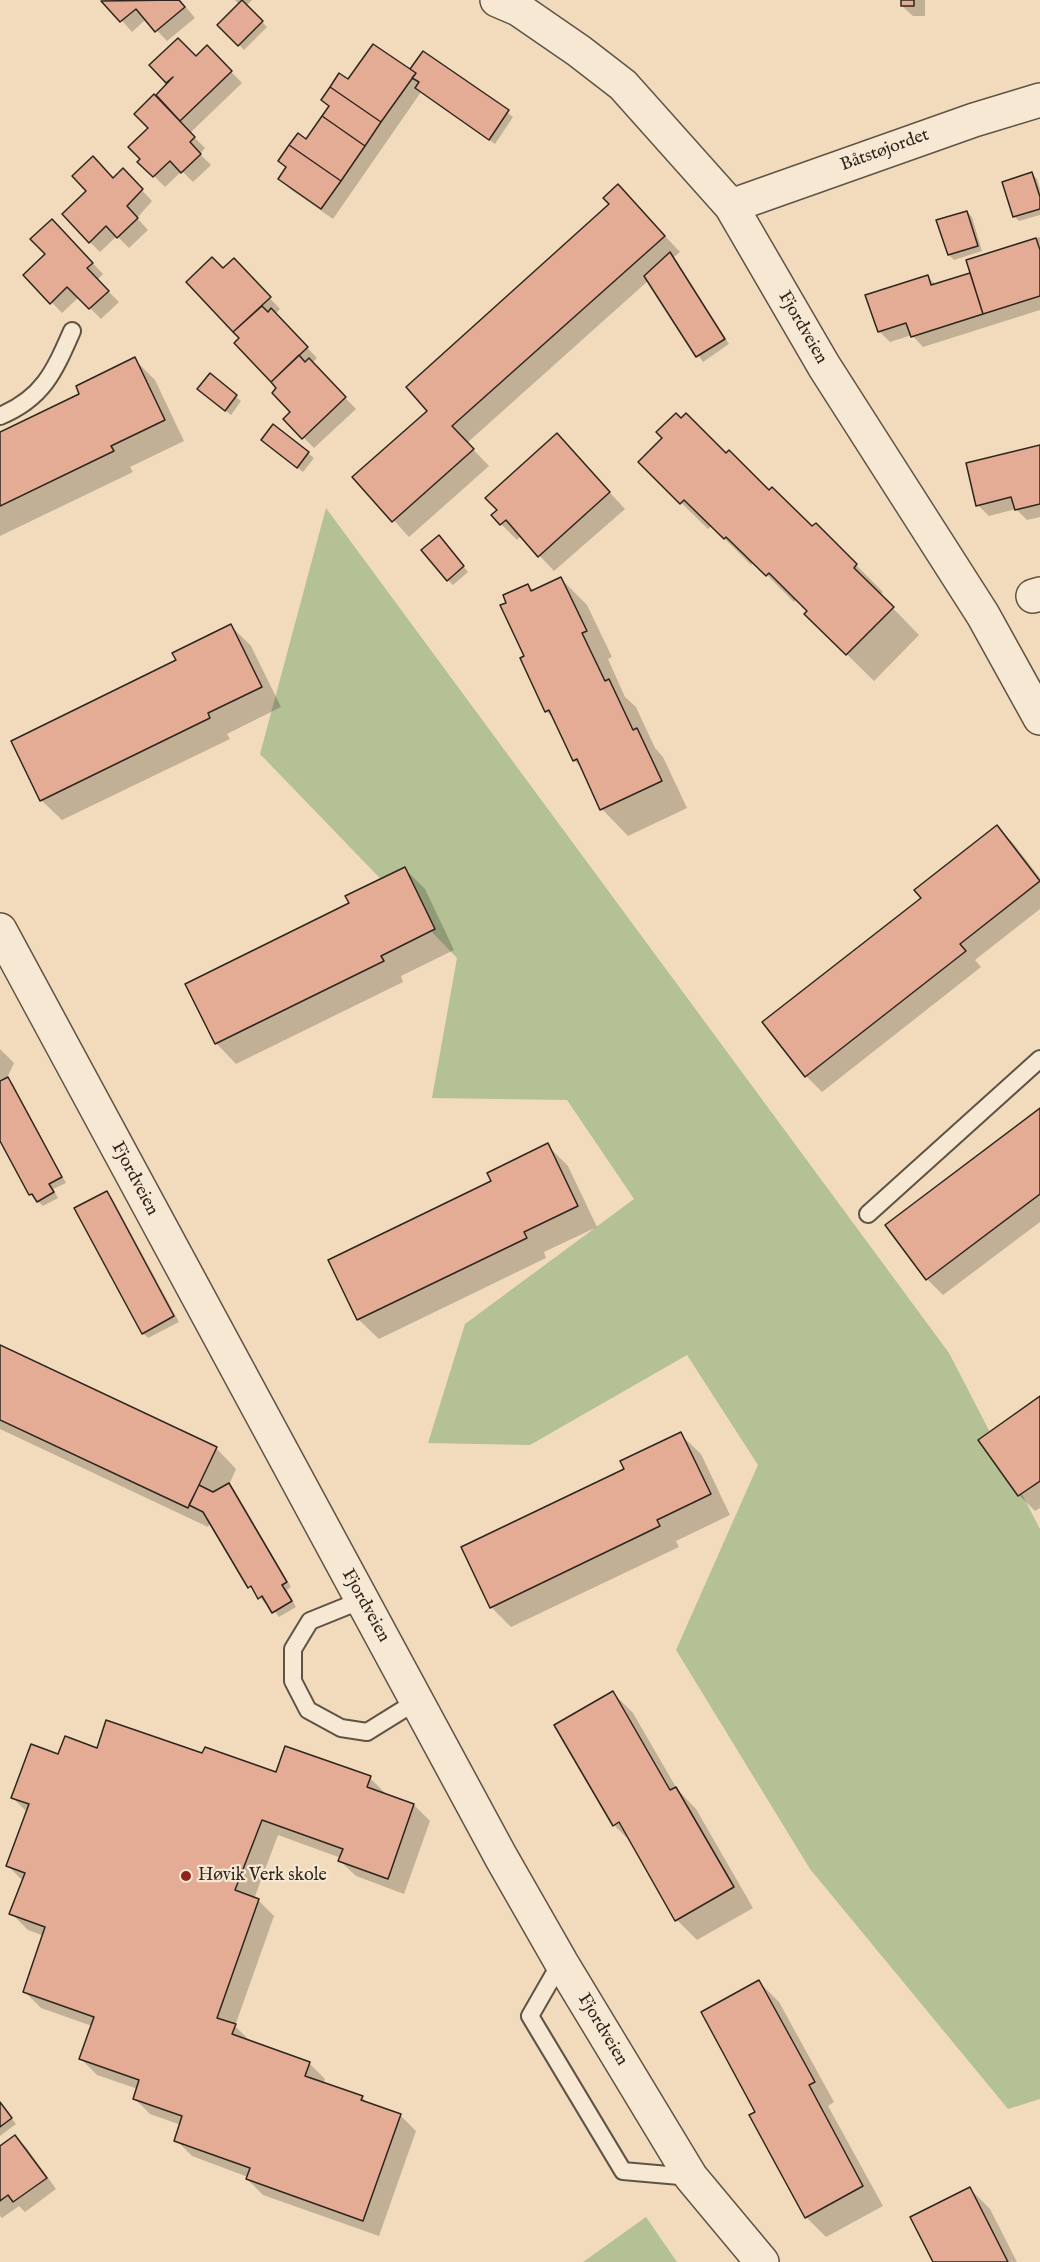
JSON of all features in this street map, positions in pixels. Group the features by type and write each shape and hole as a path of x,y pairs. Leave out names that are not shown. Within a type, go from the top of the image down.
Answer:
{"street":[{"name":"Fjordveien","path":"497,0 518,9 622,85 730,206 824,366 983,615 1040,717"},
{"name":"Båtstøjordet","path":"730,206 1040,99"},
{"name":"Fjordveien","path":"0,930 417,1701 561,1962 691,2177 762,2262"}],"lane":[{"path":"0,416 18,408 45,385 72,332"},
{"path":"868,1214 1040,1059"},
{"path":"362,1599 310,1621 293,1649 293,1681 308,1710 341,1728 367,1732 417,1701"},
{"path":"561,1962 530,2016 623,2170 691,2177"}],"green space":[{"path":"326,508 949,1353 1040,1529 1040,2099 1008,2109 810,1869 676,1650 758,1465 687,1355 530,1445 428,1443 465,1324 634,1199 567,1100 432,1098 457,958 260,754"},
{"path":"646,2217 677,2262 583,2262"}],"building":[{"path":"179,0 185,7 155,32 136,9 120,22 101,1"},
{"path":"242,0 263,21 238,46 217,25"},
{"path":"901,0 914,0 914,6 901,6"},
{"path":"178,38 196,56 207,45 232,71 180,121 156,95 173,77 166,83 149,65"},
{"path":"373,44 416,73 381,122 330,87 339,73 348,79"},
{"path":"423,51 509,110 489,140 415,88 419,82 412,78 416,73 410,69"},
{"path":"330,87 381,122 365,146 322,116 329,106 321,100"},
{"path":"154,94 195,137 190,142 201,154 181,173 170,161 153,177 137,162 140,159 128,147 148,128 134,114"},
{"path":"322,116 365,146 341,181 289,145 298,133 306,139"},
{"path":"289,145 341,181 321,209 278,179 286,167 278,161"},
{"path":"93,156 113,178 123,168 143,189 127,206 138,218 117,238 106,226 89,243 62,214 86,191 72,176"},
{"path":"1032,172 1040,197 1040,209 1013,217 1002,182"},
{"path":"618,184 665,236 452,426 474,449 392,522 352,477 427,411 406,387 609,204 603,198"},
{"path":"967,211 978,246 948,255 936,220"},
{"path":"52,219 93,263 87,268 109,291 89,309 67,287 50,304 23,275 45,254 30,239"},
{"path":"1036,238 1040,250 1040,296 983,314 966,260"},
{"path":"670,252 725,339 696,357 644,276"},
{"path":"212,257 223,268 234,258 271,297 233,332 186,282"},
{"path":"970,273 983,314 911,337 906,323 878,332 865,295 928,275 931,285"},
{"path":"262,306 268,312 271,308 308,347 271,382 234,343 239,338 233,332"},
{"path":"299,355 305,362 309,358 346,397 302,439 283,419 290,412 272,393 276,388 271,382"},
{"path":"135,357 165,420 111,446 114,451 0,506 0,432 79,394 76,386"},
{"path":"210,373 237,395 225,411 197,389"},
{"path":"676,413 681,418 686,413 726,453 729,450 769,490 772,487 812,526 816,523 857,564 854,568 894,607 846,655 804,614 807,611 769,573 766,576 684,500 680,504 638,462 662,438 656,432"},
{"path":"273,424 309,452 297,468 261,440"},
{"path":"557,433 610,492 538,557 506,520 500,525 491,515 497,510 485,498"},
{"path":"1040,445 1040,504 1015,510 1011,497 976,506 966,463"},
{"path":"439,535 464,566 447,581 421,550"},
{"path":"561,577 587,631 582,633 605,681 609,679 633,730 637,728 662,781 600,810 577,759 573,761 549,710 545,712 520,658 524,656 500,605 506,603 503,595 528,584 531,591"},
{"path":"231,624 262,687 208,713 210,718 40,801 11,741 176,660 172,653"},
{"path":"997,825 1040,881 960,944 966,951 805,1077 762,1022 921,898 914,890"},
{"path":"405,867 435,929 381,956 384,961 215,1044 185,984 349,903 345,896"},
{"path":"8,1077 62,1177 49,1184 54,1192 37,1202 32,1194 29,1195 0,1141 0,1081"},
{"path":"1040,1108 1040,1194 926,1280 885,1225"},
{"path":"548,1143 578,1206 524,1232 527,1238 357,1320 328,1260 491,1181 487,1173"},
{"path":"107,1191 174,1316 142,1334 74,1208"},
{"path":"0,1345 217,1447 188,1508 0,1420"},
{"path":"1040,1396 1040,1481 1018,1496 978,1440"},
{"path":"681,1432 711,1494 657,1520 660,1526 490,1608 461,1547 624,1469 620,1461"},
{"path":"229,1483 287,1582 282,1585 292,1601 272,1613 262,1596 258,1599 251,1586 248,1588 203,1512 189,1505 199,1485 213,1492"},
{"path":"613,1691 670,1790 676,1787 734,1887 675,1921 619,1822 613,1826 554,1725"},
{"path":"106,1720 202,1753 205,1747 276,1772 285,1746 371,1776 367,1787 414,1804 388,1879 338,1861 343,1849 262,1820 235,1890 259,1899 217,2018 236,2024 232,2034 310,2062 305,2076 363,2096 361,2100 401,2114 363,2221 246,2179 250,2168 174,2141 182,2116 133,2099 139,2080 79,2059 94,2017 23,1992 45,1927 9,1914 25,1873 6,1866 29,1804 11,1798 31,1744 58,1754 65,1736 97,1748"},
{"path":"759,1980 815,2082 809,2085 863,2186 805,2218 749,2115 755,2112 701,2012"},
{"path":"0,2102 12,2118 0,2127"},
{"path":"15,2135 47,2178 13,2202 8,2195 0,2201 0,2146"},
{"path":"970,2187 1008,2262 933,2262 910,2217"}],"place":[{"name":"Høvik Verk skole","path":"186,1876"}]}
